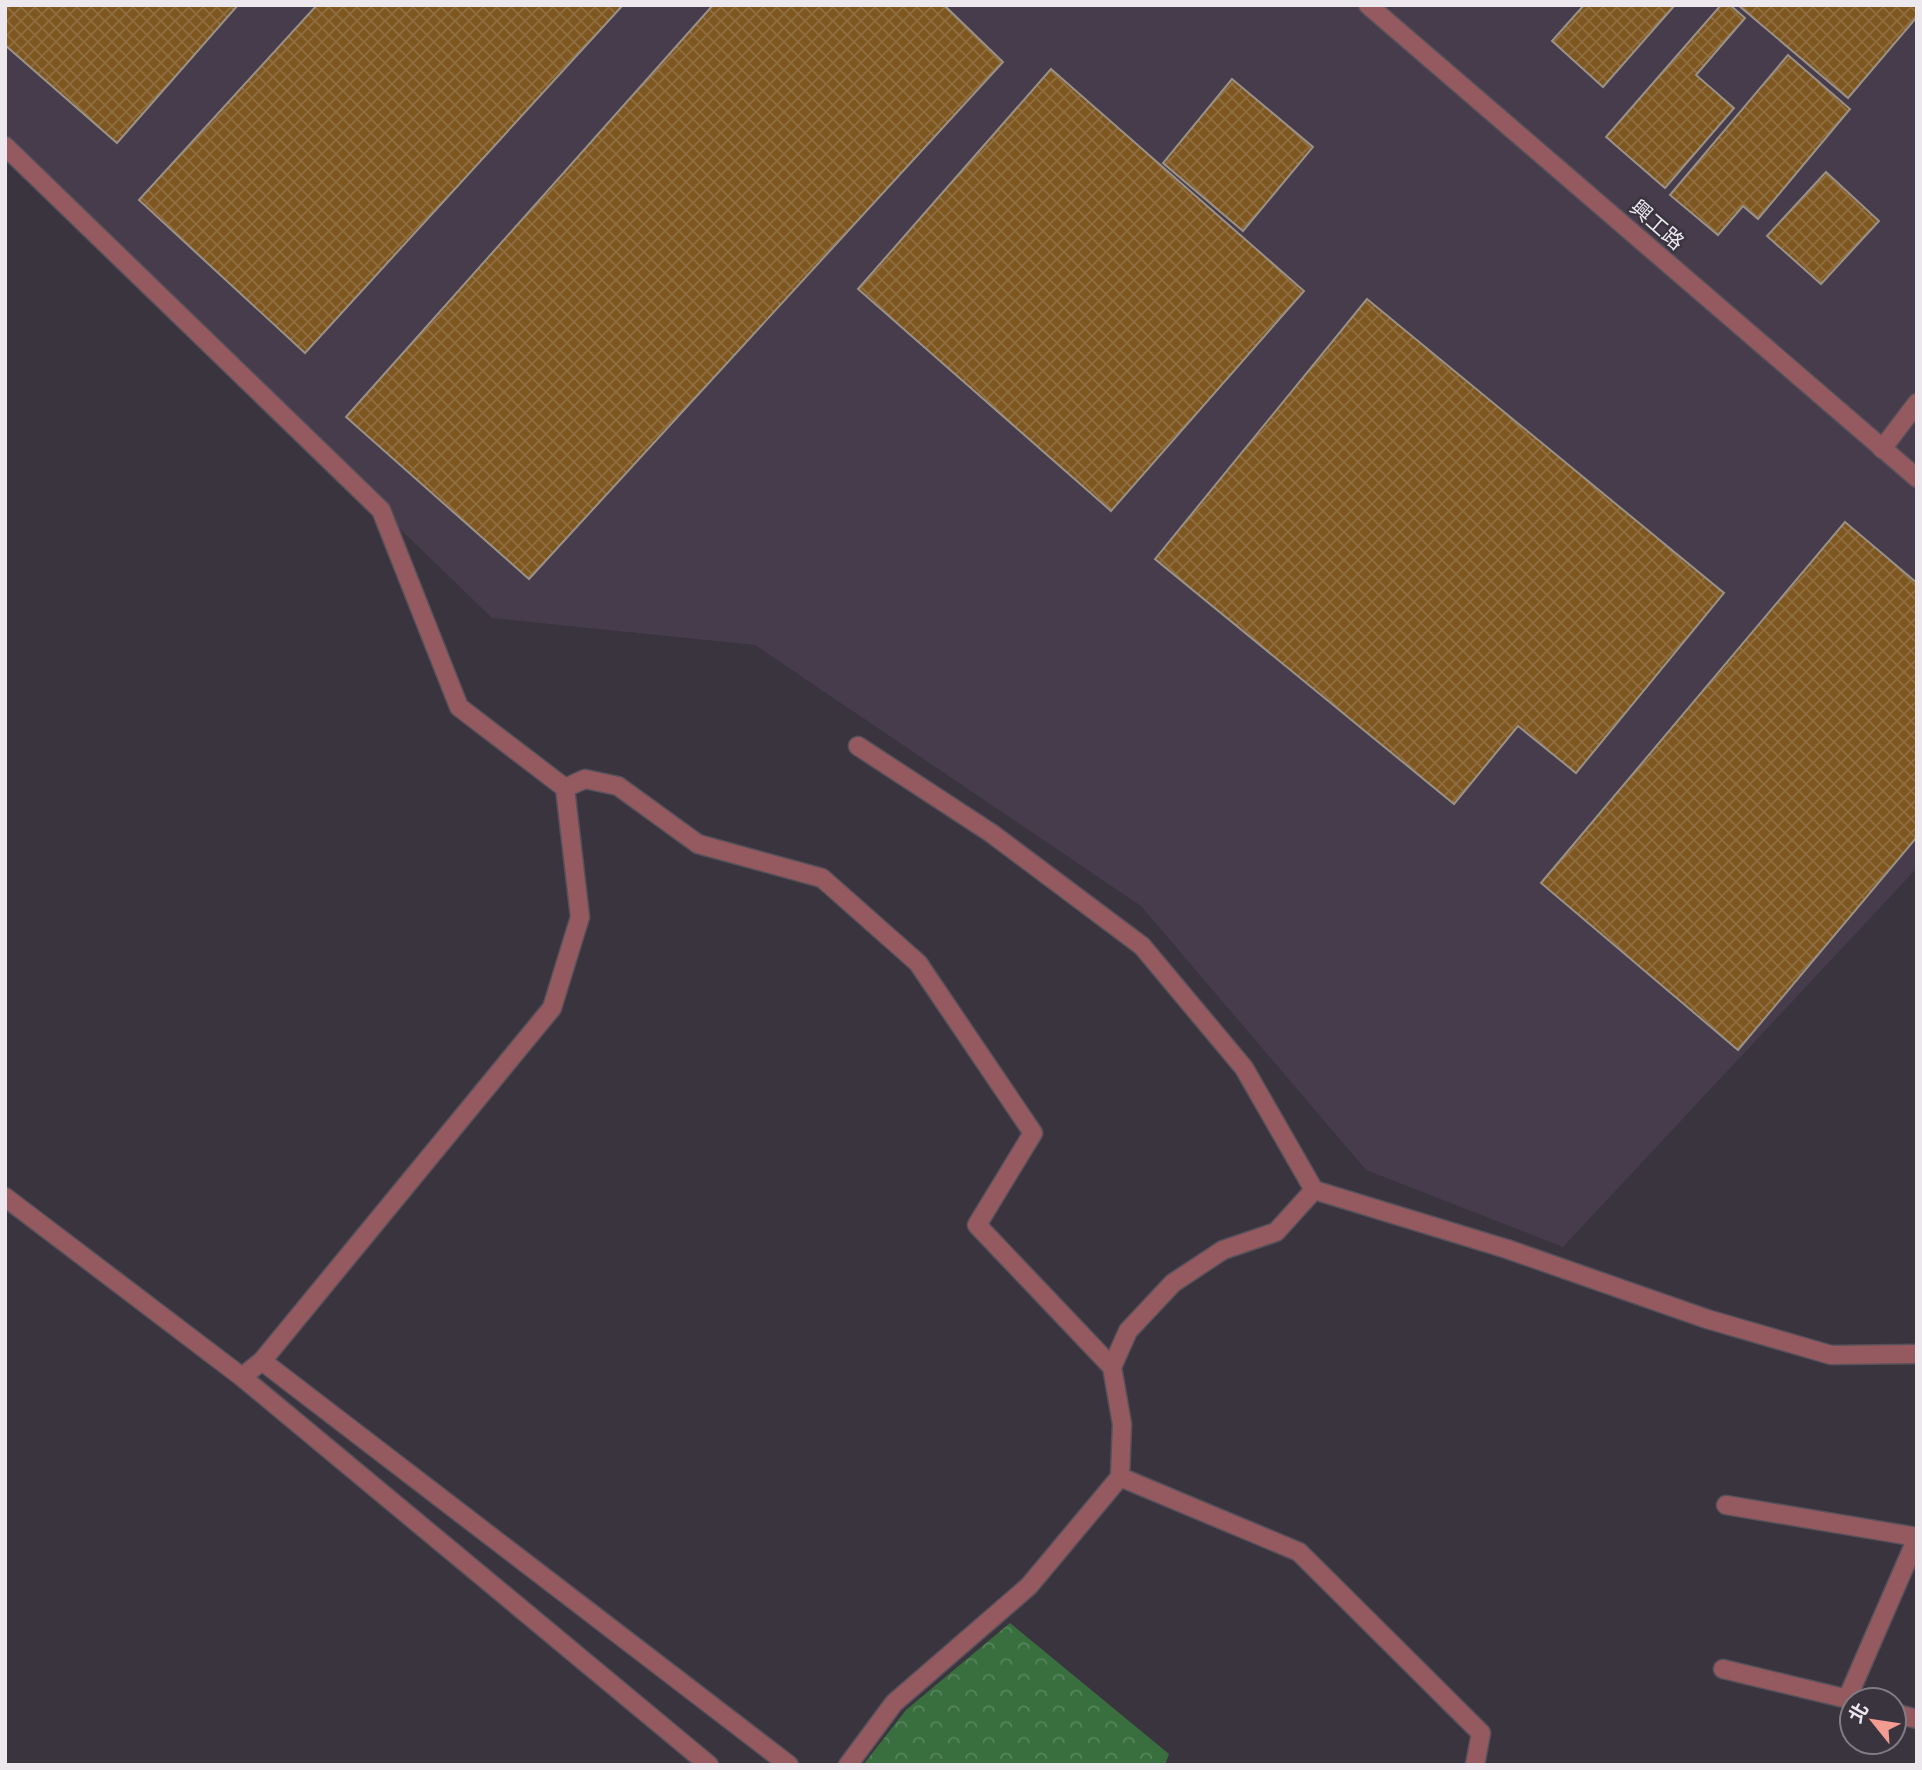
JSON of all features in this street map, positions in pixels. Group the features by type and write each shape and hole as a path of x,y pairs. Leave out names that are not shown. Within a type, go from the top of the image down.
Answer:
{"street":[{"name":"興工路","path":"1368,5 1917,478"},
{"path":"5,146 381,510 459,706 565,788 580,917 552,1008 262,1361 242,1377"},
{"path":"1882,449 1917,403"},
{"path":"858,746 990,833 1142,946 1244,1068 1314,1190 1507,1249 1707,1319 1830,1354 1917,1354"},
{"path":"565,788 585,779 618,786 698,844 822,878 918,963 1034,1133 977,1225 1112,1367 1122,1424 1120,1477 1029,1586 894,1703 848,1765"},
{"path":"1112,1367 1128,1331 1173,1283 1223,1250 1276,1232 1314,1190"},
{"path":"5,1196 242,1377 709,1765"},
{"path":"262,1361 789,1765"},
{"path":"1120,1477 1299,1552 1481,1733 1475,1765"},
{"path":"1726,1505 1917,1537 1855,1686"},
{"path":"1723,1669 1838,1696"}],"shaded area":[{"path":"5,5 1917,5 1917,868 1563,1247 1366,1170 1141,906 755,645 492,618 5,146"}],"green space":[{"path":"1010,1623 1169,1754 1165,1765 863,1765 906,1710"}],"building":[{"path":"5,5 238,5 117,143 5,45"},
{"path":"317,5 623,5 305,353 139,200"},
{"path":"713,5 944,5 1003,62 529,579 346,417"},
{"path":"1584,5 1675,5 1603,87 1552,41"},
{"path":"1721,5 1730,5 1745,18 1696,75 1734,108 1665,188 1606,137"},
{"path":"1738,5 1917,5 1917,17 1848,98"},
{"path":"1788,55 1850,109 1758,219 1743,206 1718,235 1670,195"},
{"path":"1051,69 1304,291 1111,511 858,289"},
{"path":"1232,79 1313,147 1243,231 1163,163"},
{"path":"1826,172 1879,221 1821,284 1767,236"},
{"path":"1367,299 1724,593 1576,773 1518,726 1454,804 1155,559"},
{"path":"1845,522 1917,583 1917,837 1738,1050 1541,883"}]}
